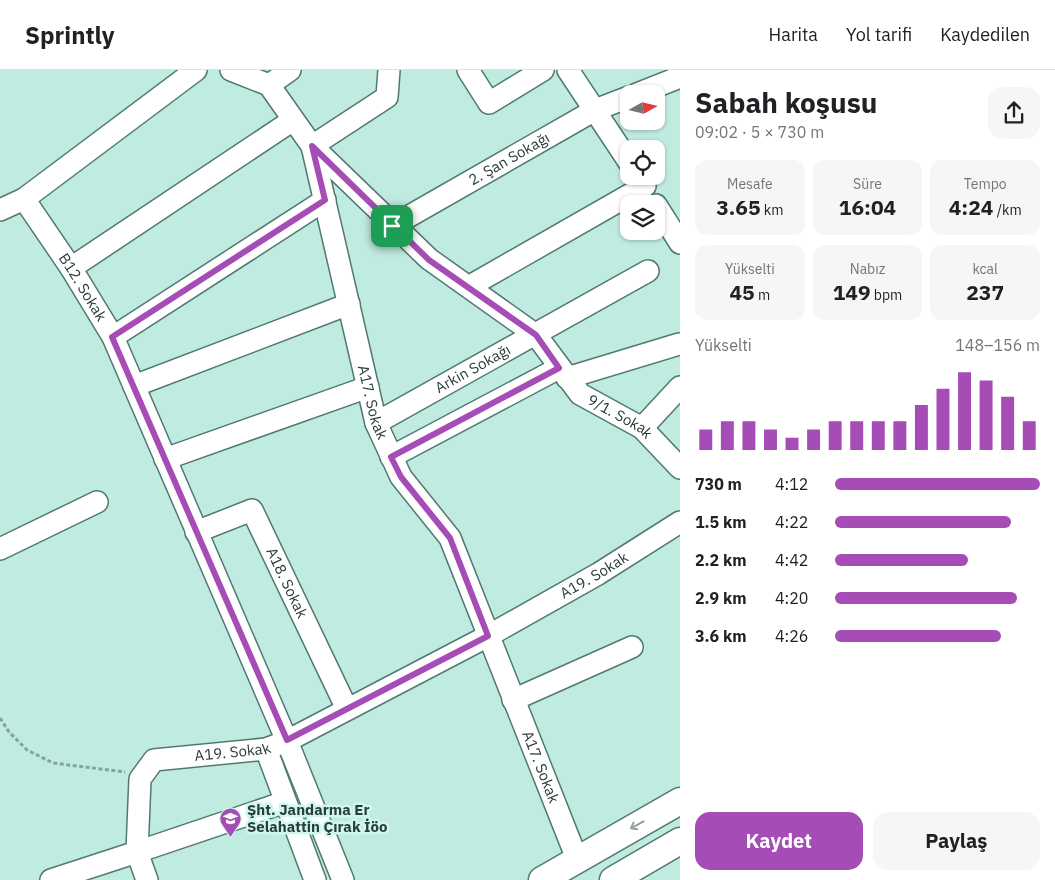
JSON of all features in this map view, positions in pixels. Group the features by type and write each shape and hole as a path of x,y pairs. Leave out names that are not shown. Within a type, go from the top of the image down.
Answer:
{"main road":[{"path":"542,880 680,801"},
{"path":"613,880 680,841"},
{"path":"626,880 646,862"}],"street":[{"path":"0,210 24,198 196,70"},
{"path":"230,70 269,85 290,70"},
{"path":"312,146 387,97 389,70"},
{"path":"468,70 489,103 543,70"},
{"path":"568,70 620,148"},
{"path":"653,85 668,77"},
{"name":"9/1. Sokak","path":"269,85 312,146 392,226 429,260 470,286 536,335 580,394 642,428 680,468"},
{"name":"2. Şan Sokağı","path":"392,226 595,110 620,100"},
{"path":"72,268 292,120"},
{"name":"A17. Sokak","path":"312,146 376,422 401,477 450,538 577,859"},
{"path":"470,286 649,193 680,243"},
{"name":"B12. Sokak","path":"24,198 72,268 112,337 287,740 342,880"},
{"path":"112,337 325,200"},
{"name":"Arkin Sokağı","path":"376,422 536,335 648,271"},
{"path":"134,386 349,304"},
{"path":"391,457 563,373 679,344"},
{"path":"165,459 368,387"},
{"path":"642,428 680,387"},
{"path":"0,549 97,502"},
{"name":"A18. Sokak","path":"196,532 252,510 347,709"},
{"name":"A19. Sokak","path":"140,779 154,760 266,749 287,740 488,636 598,574 680,522"},
{"path":"513,700 632,647"},
{"path":"266,749 315,880"},
{"path":"140,779 138,852 147,880"},
{"path":"51,880 285,802"}],"path":[{"path":"0,718 8,732 27,750 53,763 122,771 140,779"}],"place":[{"name":"Şht. Jandarma Er Selahattin Çırak İöo","path":"231,838"}],"route":[{"path":"312,146 392,226 429,260 470,286 536,335 559,368 391,457 401,477 450,538 488,636 287,740 112,337 325,200 312,146"}]}
